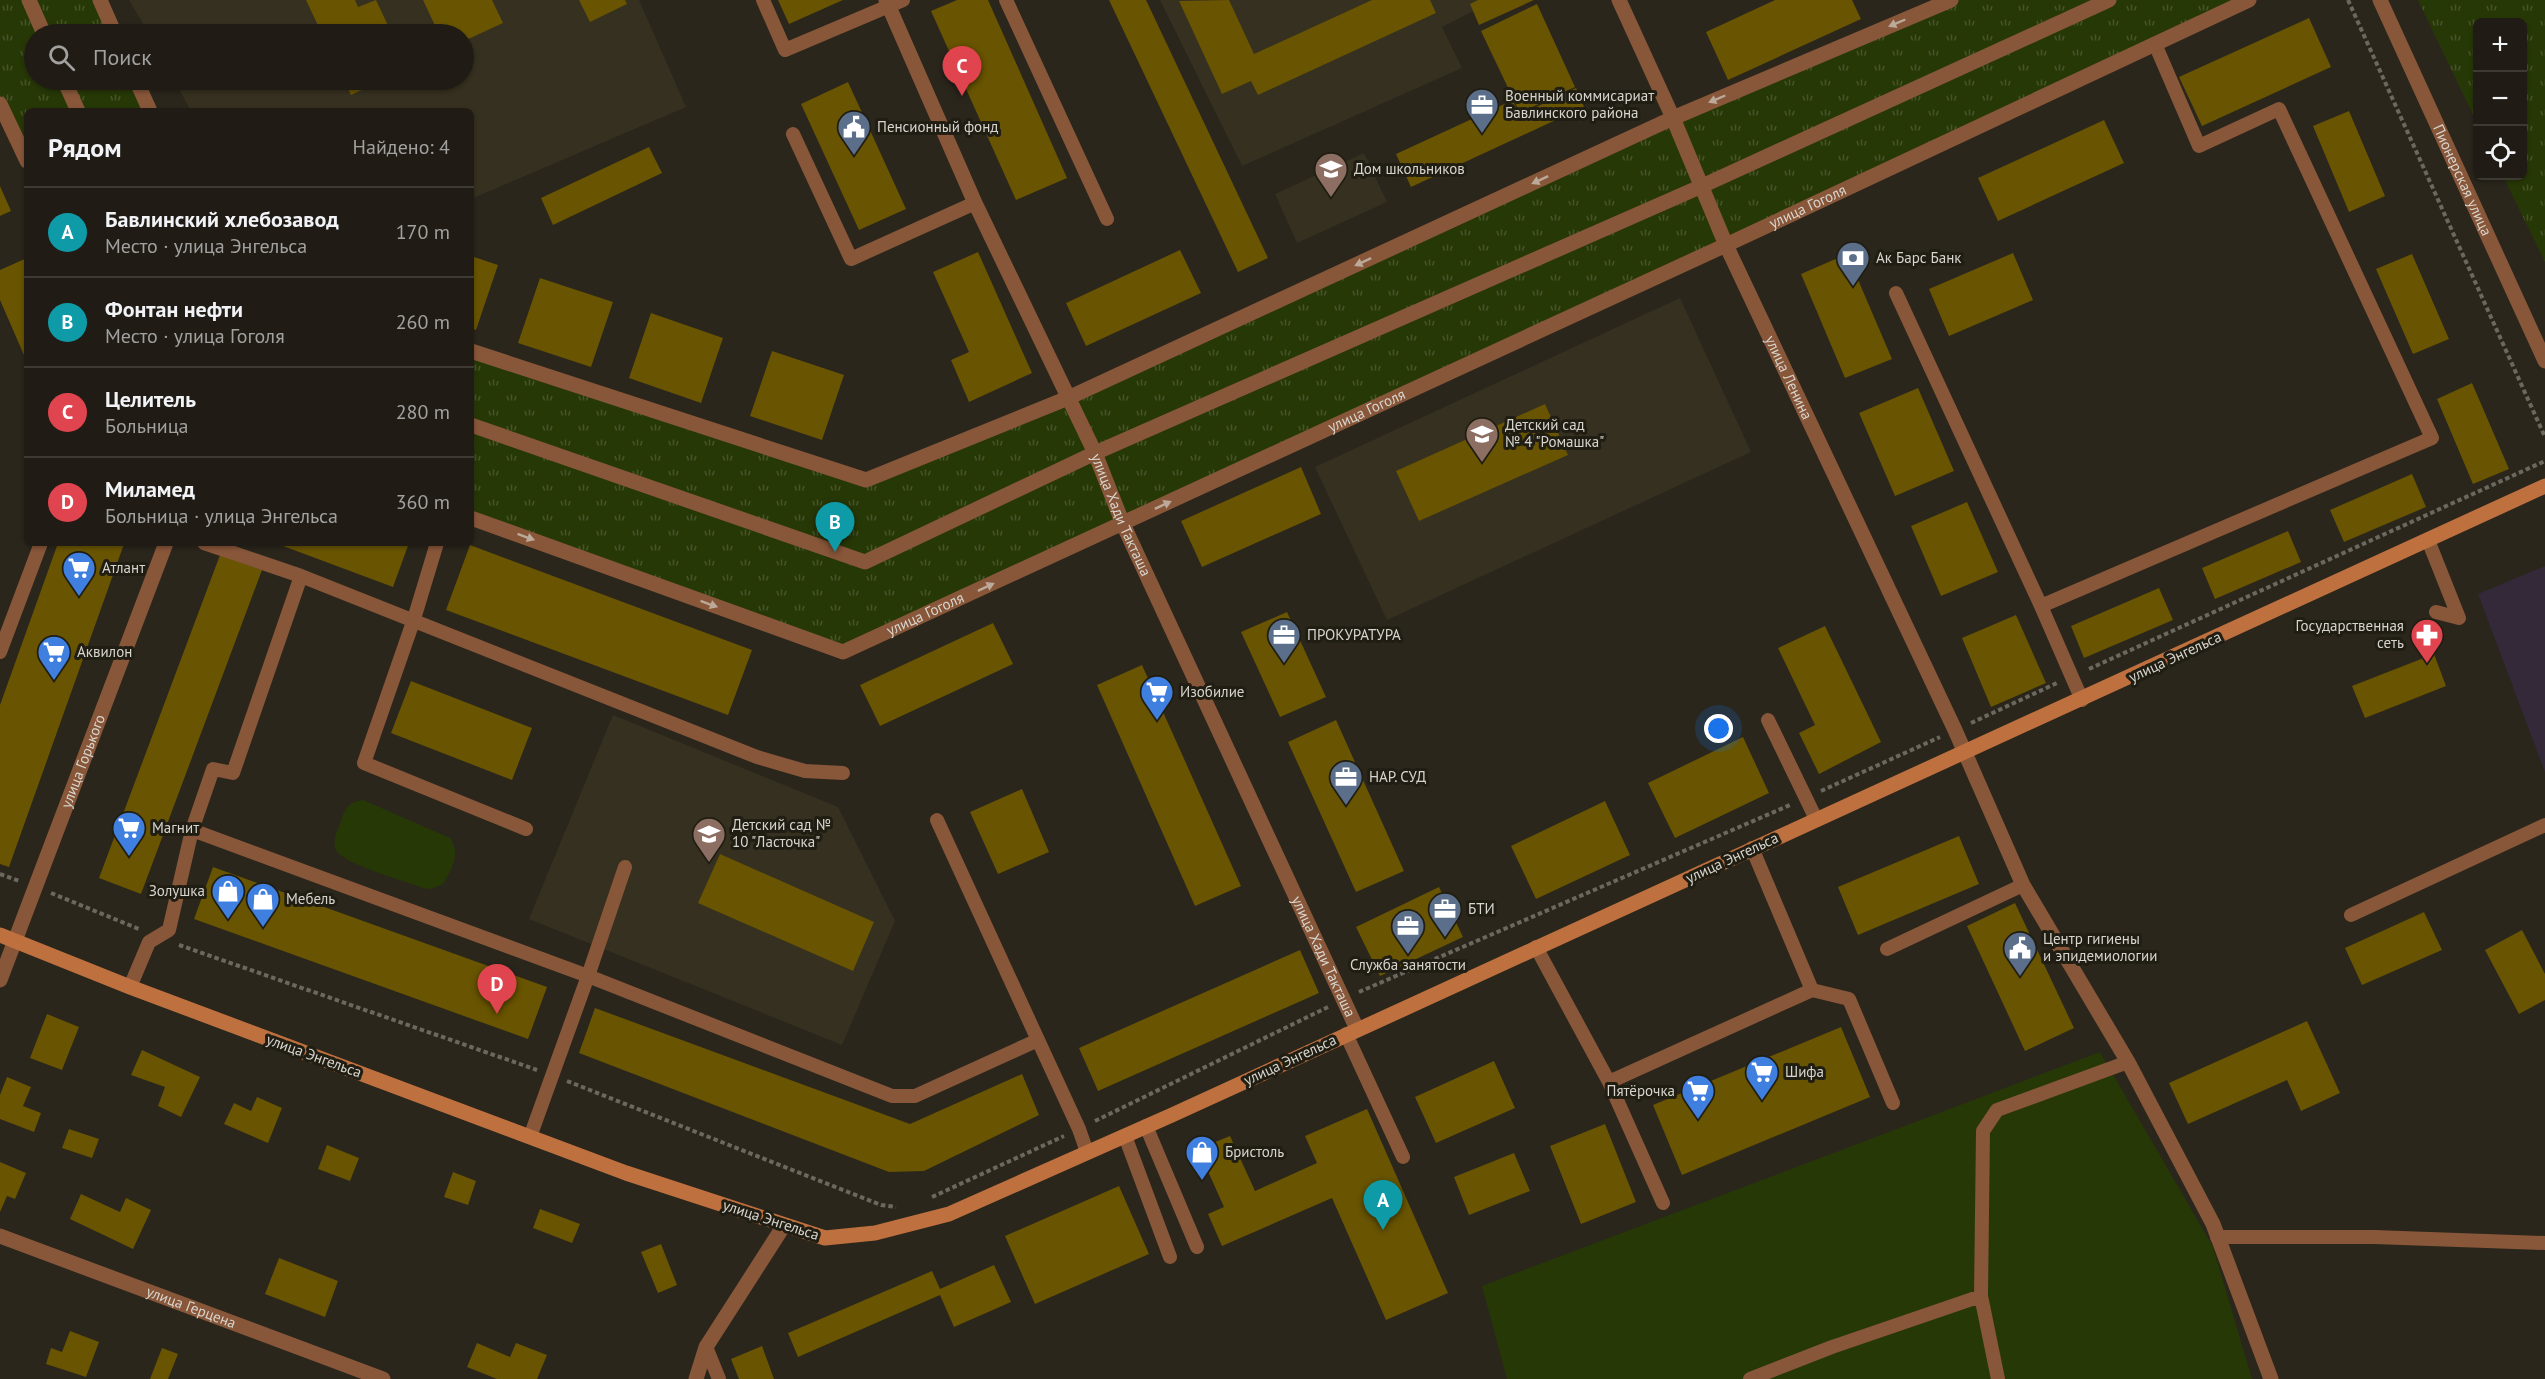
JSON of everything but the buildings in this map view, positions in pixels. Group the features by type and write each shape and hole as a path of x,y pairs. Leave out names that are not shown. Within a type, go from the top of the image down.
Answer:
{"street":[{"path":"29,0 40,24"},
{"path":"100,0 111,24"},
{"name":"улица Ленина","path":"1619,0 1673,118 1726,245 1955,730 2024,885 2128,1062 2217,1237 2271,1379"},
{"path":"474,352 866,480 1068,398 1673,118 1951,0"},
{"path":"474,426 865,562 1095,453 1701,186 2109,0"},
{"name":"улица Гоголя","path":"474,519 843,652 1726,245 2249,0"},
{"name":"Пионерская улица","path":"2380,0 2545,361"},
{"name":"улица Хади Такташа","path":"887,3 975,203 1095,453 1123,524 1343,999 1352,1032"},
{"path":"69,90 77,108"},
{"path":"141,90 149,108"},
{"path":"0,104 24,155"},
{"name":"улица Энгельса","path":"0,935 130,987 530,1137 783,1227 825,1238 875,1233 949,1214 1125,1136 1752,848 2082,700 2545,486"},
{"name":"улица Горького","path":"0,980 160,546"},
{"path":"696,1379 706,1347 783,1227"},
{"name":"улица Герцена","path":"0,1236 383,1379"}],"lane":[{"path":"764,0 785,50 887,3 903,0"},
{"path":"1006,0 1107,219"},
{"path":"2041,606 2432,438 2279,109 2199,146 2156,44"},
{"path":"794,134 851,259 975,203"},
{"path":"1896,293 2082,700"},
{"path":"2428,540 2459,618 2436,612"},
{"path":"0,652 40,546"},
{"path":"213,546 301,576 414,619 757,757 805,771 843,773"},
{"path":"436,546 414,619 364,763 526,829"},
{"path":"130,987 149,942 170,930 192,830 213,769 233,773 301,576"},
{"path":"1768,720 1816,819"},
{"path":"937,820 1079,1129 1087,1152"},
{"path":"2351,915 2545,825"},
{"path":"192,830 588,976 892,1096 915,1096 1038,1040"},
{"path":"1752,848 1812,990"},
{"path":"530,1137 625,867"},
{"path":"1887,949 2024,885"},
{"path":"1536,947 1609,1082 1662,1203"},
{"path":"1609,1082 1812,990 1849,999 1893,1103"},
{"path":"1352,1032 1404,1157"},
{"path":"1998,1379 1981,1296 1983,1131 1997,1110 2128,1062"},
{"path":"1146,1126 1197,1247"},
{"path":"1125,1136 1170,1257"},
{"path":"2217,1237 2374,1237 2545,1243"},
{"path":"1750,1379 1832,1347 1981,1296"},
{"path":"706,1347 719,1379"}],"path":[{"path":"2348,0 2545,437"},
{"path":"1079,1129 1343,999 1805,798 2545,461"}],"shaded area":[{"path":"129,0 639,0 686,107 474,198 474,108 189,108 179,90 474,90 474,24 143,24"},
{"path":"1160,0 1495,0 1442,27 1462,68 1242,166"},
{"name":"Дом школьников","path":"1364,153 1387,202 1297,243 1275,194"},
{"path":"1680,298 1751,452 1387,620 1315,467"},
{"path":"2545,566 2545,772 2478,594"},
{"name":"Детский сад № 10 \"Ласточка\"","path":"613,715 838,807 895,921 842,1045 529,919"}],"green space":[{"path":"0,0 100,0 111,24 24,24 24,90 141,90 149,108 24,108 24,155 0,104"},
{"path":"1951,0 2249,0 843,652 474,519 474,352 866,480"},
{"path":"2418,0 2545,0 2545,262 2505,180 2527,180 2527,18 2473,18 2473,115"},
{"path":"363,800 450,838 455,856 443,884 431,889 423,888 361,866 340,854 335,848 335,841 344,813 348,806"},
{"path":"2100,1052 2213,1247 2252,1379 1507,1379 1482,1286"}],"place":[{"name":"Целитель","path":"962,96"},
{"name":"Военный коммисариат Бавлинского района","path":"1482,134"},
{"name":"Пенсионный фонд","path":"854,156"},
{"name":"Дом школьников","path":"1331,198"},
{"name":"Ак Барс Банк","path":"1853,287"},
{"name":"Детский сад № 4 \"Ромашка\"","path":"1482,463"},
{"name":"Фонтан нефти","path":"835,552"},
{"name":"Атлант","path":"79,597"},
{"name":"ПРОКУРАТУРА","path":"1284,664"},
{"name":"Государственная сеть","path":"2427,664"},
{"name":"Аквилон","path":"54,681"},
{"name":"Изобилие","path":"1157,721"},
{"name":"НАР. СУД","path":"1346,806"},
{"name":"Магнит","path":"129,857"},
{"name":"Детский сад № 10 \"Ласточка\"","path":"709,863"},
{"name":"Золушка","path":"228,920"},
{"name":"Мебель","path":"263,928"},
{"name":"БТИ","path":"1445,938"},
{"name":"Служба занятости","path":"1408,955"},
{"name":"Центр гигиены и эпидемиологии","path":"2020,977"},
{"name":"Миламед","path":"497,1014"},
{"name":"Шифа","path":"1762,1101"},
{"name":"Пятёрочка","path":"1698,1120"},
{"name":"Бристоль","path":"1202,1181"},
{"name":"Бавлинский хлебозавод","path":"1383,1230"}]}
